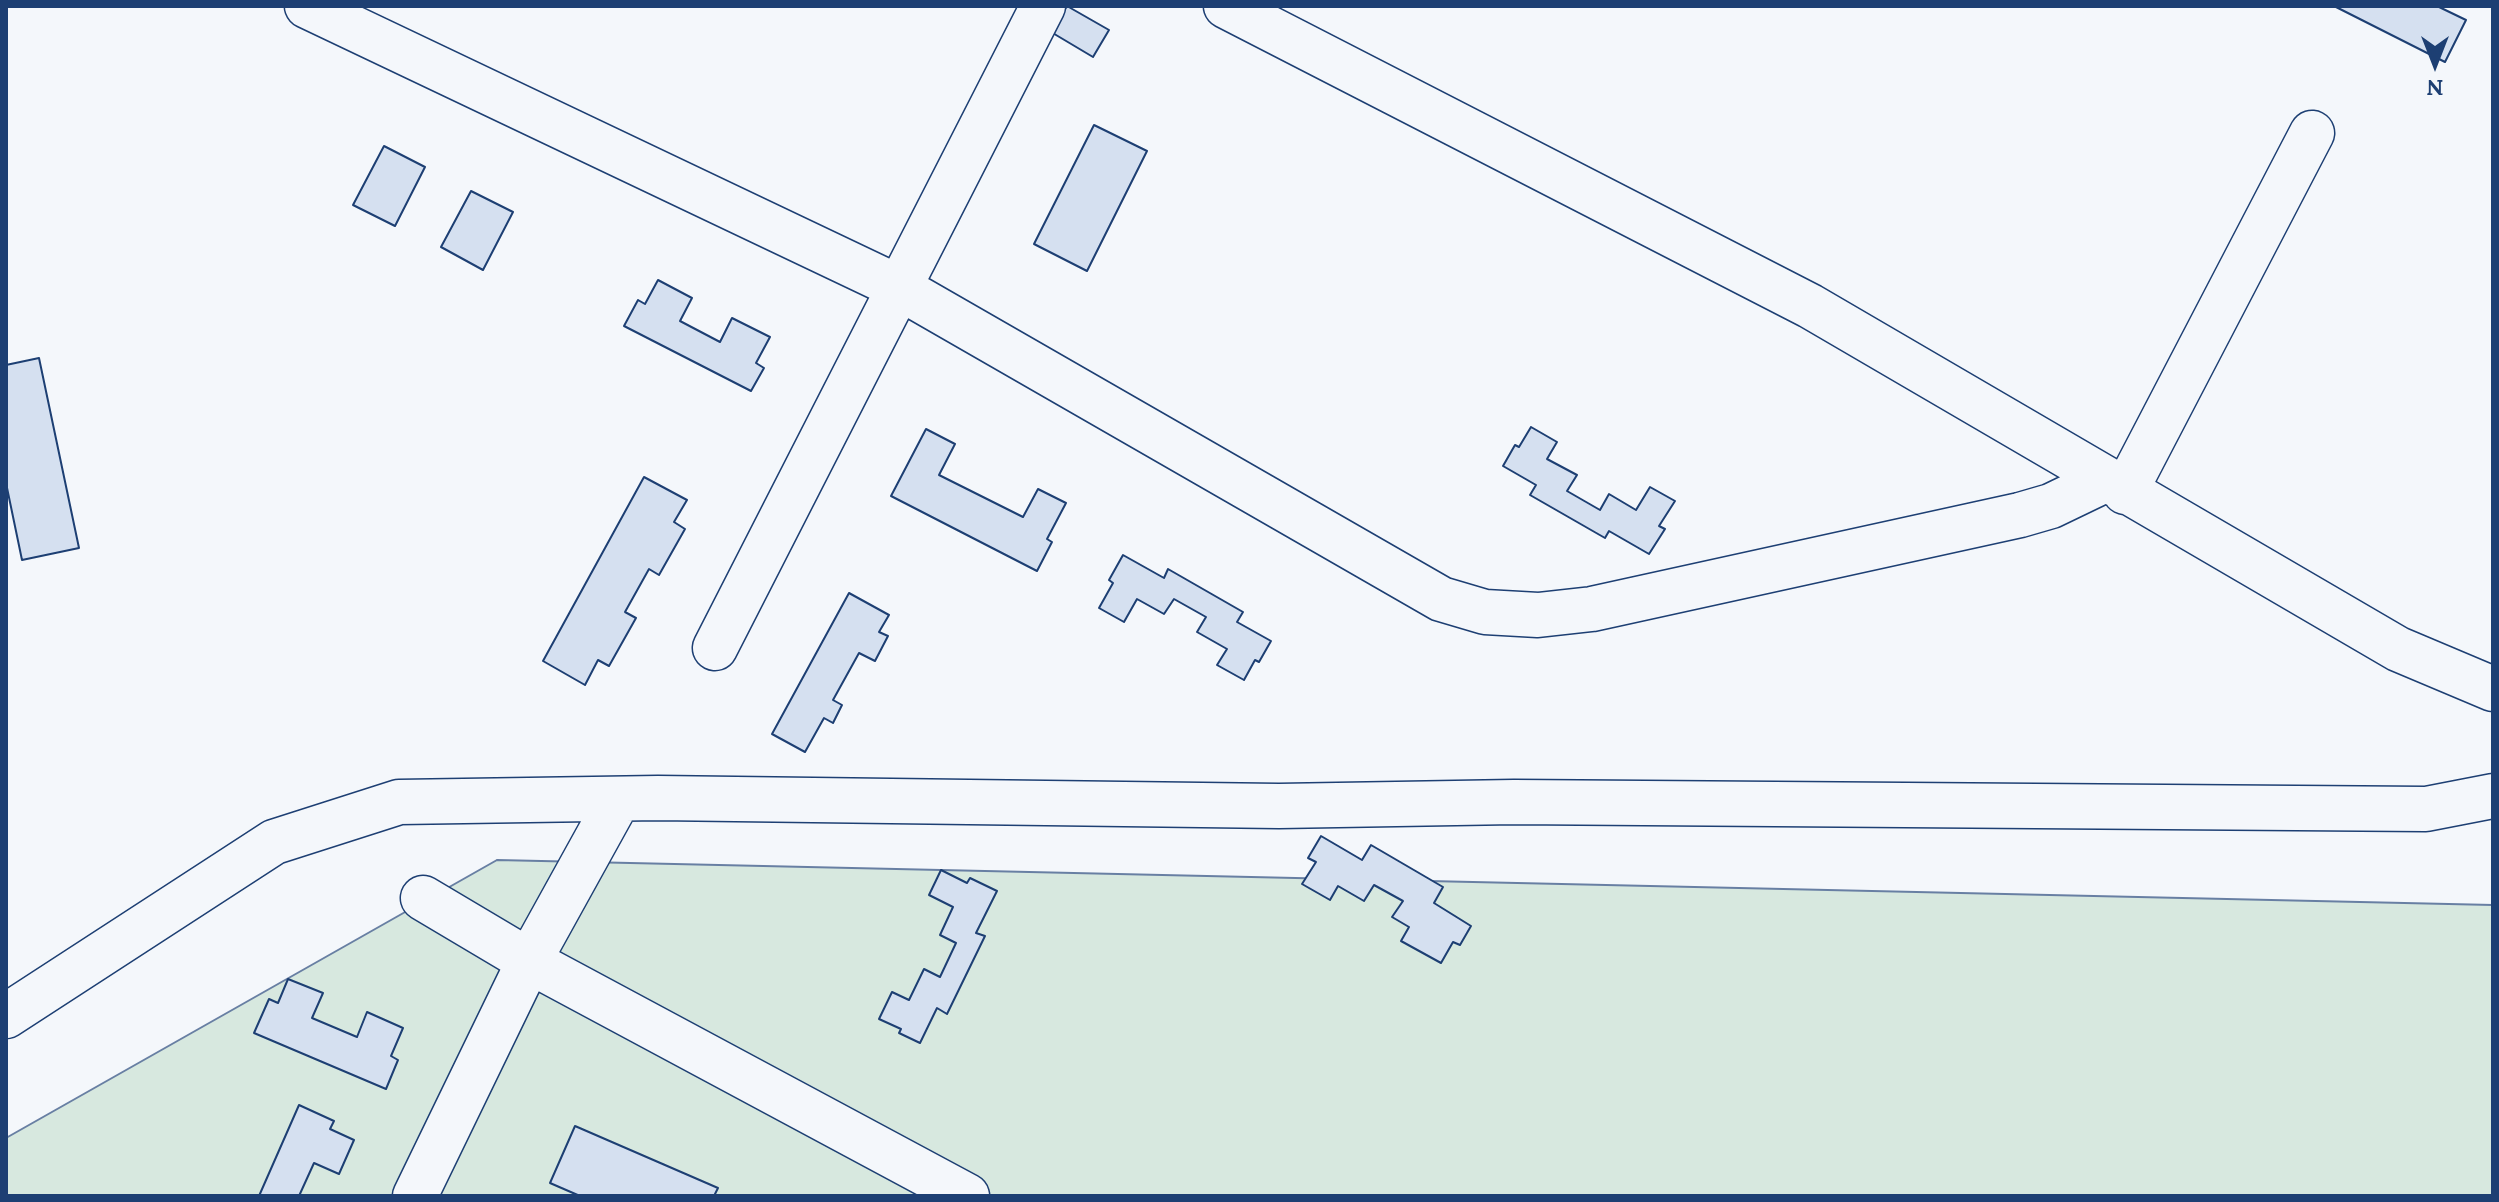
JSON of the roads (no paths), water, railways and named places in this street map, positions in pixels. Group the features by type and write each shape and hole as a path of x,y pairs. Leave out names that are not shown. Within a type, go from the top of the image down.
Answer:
{"lane":[{"path":"307,6 898,287 1441,599 1485,612 1538,615 1592,609 2020,515 2115,486 2312,133"},
{"path":"715,648 1043,6"},
{"path":"1226,6 1810,306 2398,649 2493,689"},
{"path":"6,1016 274,842 399,802 618,800 1279,806 1530,802 2426,809 2493,796"},
{"path":"415,1196 529,961 618,800"},
{"path":"423,898 529,961 967,1196"}]}
